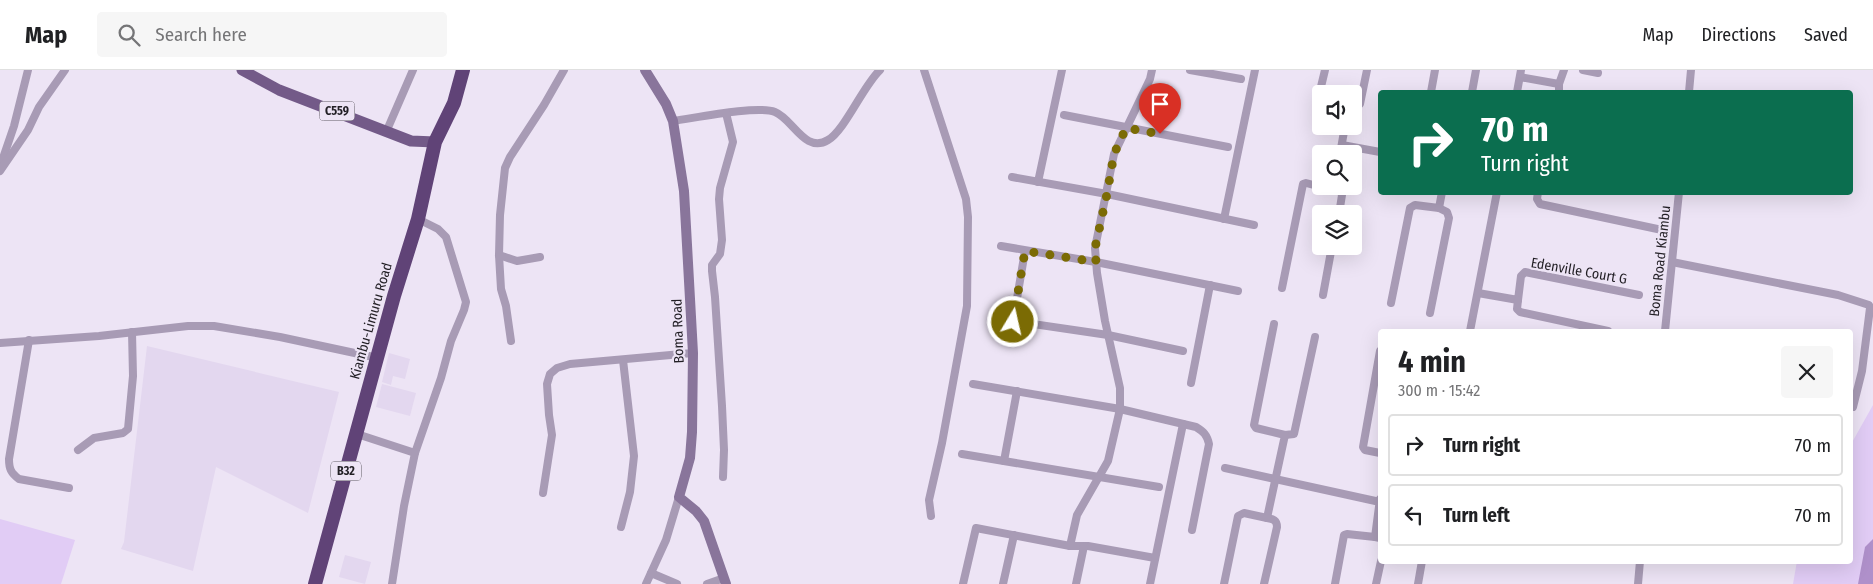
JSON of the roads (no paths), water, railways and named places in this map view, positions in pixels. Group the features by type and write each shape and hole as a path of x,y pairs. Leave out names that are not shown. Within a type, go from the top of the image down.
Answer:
{"highway":[{"name":"Kiambu-Limuru Road","path":"315,584 394,296 418,219 435,142 454,103 463,70"}],"main road":[{"name":"C559","path":"242,70 279,90 411,141 435,142"},
{"name":"Boma Road","path":"645,70 673,121 684,191 693,353 690,458 679,497"},
{"path":"679,497 696,511 704,521 725,581"}],"street":[{"path":"0,169 14,126 28,70"},
{"path":"0,169 28,130 39,107 65,70"},
{"path":"386,130 413,70"},
{"path":"511,341 506,306 501,289 499,255 500,215 505,168 564,70"},
{"path":"673,121 726,113 774,111 782,116 803,138 812,143 821,143 837,132 880,70"},
{"path":"924,70 968,209 967,306 942,443 929,500 931,516"},
{"path":"1038,182 1062,70"},
{"path":"1070,546 1077,515 1108,461 1120,409 1120,388 1108,335 1095,248 1114,154 1150,79 1152,70"},
{"path":"1190,70 1241,79"},
{"path":"1224,219 1255,70"},
{"path":"1321,85 1325,70"},
{"path":"1362,94 1367,70"},
{"path":"1431,90 1435,70"},
{"path":"1472,90 1476,70"},
{"path":"1517,90 1521,74 1559,88 1564,70"},
{"path":"1583,70 1598,73"},
{"path":"1689,90 1691,70"},
{"path":"722,478 724,450 722,406 712,265 720,254 722,240 720,188 733,142 726,113"},
{"path":"1064,116 1228,148"},
{"path":"1342,145 1344,135"},
{"path":"1362,149 1378,152"},
{"path":"1012,177 1107,194 1254,225"},
{"path":"1282,288 1303,184 1312,184"},
{"path":"1439,208 1441,195"},
{"path":"1470,329 1496,195"},
{"path":"1538,195 1537,199 1540,204 1662,230"},
{"name":"Boma Road Kiambu","path":"1665,329 1679,195"},
{"path":"1391,303 1410,208 1415,205 1439,208 1447,212 1449,218 1430,313"},
{"path":"392,584 404,506 415,453 441,378 451,341 466,302 446,237 438,228 418,219"},
{"path":"1002,246 1096,262 1238,291"},
{"path":"1013,322 1025,251"},
{"path":"499,255 517,261 540,257"},
{"path":"1323,295 1330,255"},
{"path":"1672,262 1838,295 1869,305 1862,371 1853,407"},
{"name":"Edenville Court G","path":"1518,300 1521,276 1525,272 1638,295"},
{"path":"1191,383 1210,285"},
{"path":"1478,293 1518,300 1517,309 1520,312 1599,329"},
{"path":"992,318 1108,335 1183,351"},
{"path":"1274,324 1254,425 1256,428 1285,435 1294,434 1315,337"},
{"path":"0,344 188,326 222,327 378,358"},
{"path":"78,450 94,438 123,433 128,429 132,376 132,332"},
{"path":"29,340 9,459 10,468 13,475 19,479 69,488"},
{"path":"544,493 552,435 546,394 550,374 557,368 570,364 693,353"},
{"path":"621,527 630,492 634,456 623,360"},
{"path":"1378,362 1363,447 1365,450 1378,453"},
{"path":"973,384 1120,409 1183,424 1202,431 1207,436 1209,444 1192,530"},
{"path":"1004,461 1016,391"},
{"path":"1150,584 1183,424"},
{"path":"357,434 415,453"},
{"path":"1267,518 1274,478 1285,435"},
{"path":"962,454 1159,487"},
{"path":"1225,468 1378,501"},
{"path":"646,584 666,540 679,497"},
{"path":"1224,584 1238,516 1246,514 1274,519 1277,527 1264,584"},
{"path":"963,584 976,528 1070,546 1084,546 1155,558"},
{"path":"1003,584 1014,535"},
{"path":"1334,584 1344,535 1377,537"},
{"path":"1076,584 1084,546"},
{"path":"1376,584 1380,564"},
{"path":"1418,584 1421,564"},
{"path":"1638,584 1640,564"},
{"path":"651,574 677,584"},
{"path":"708,584 725,581"}]}
